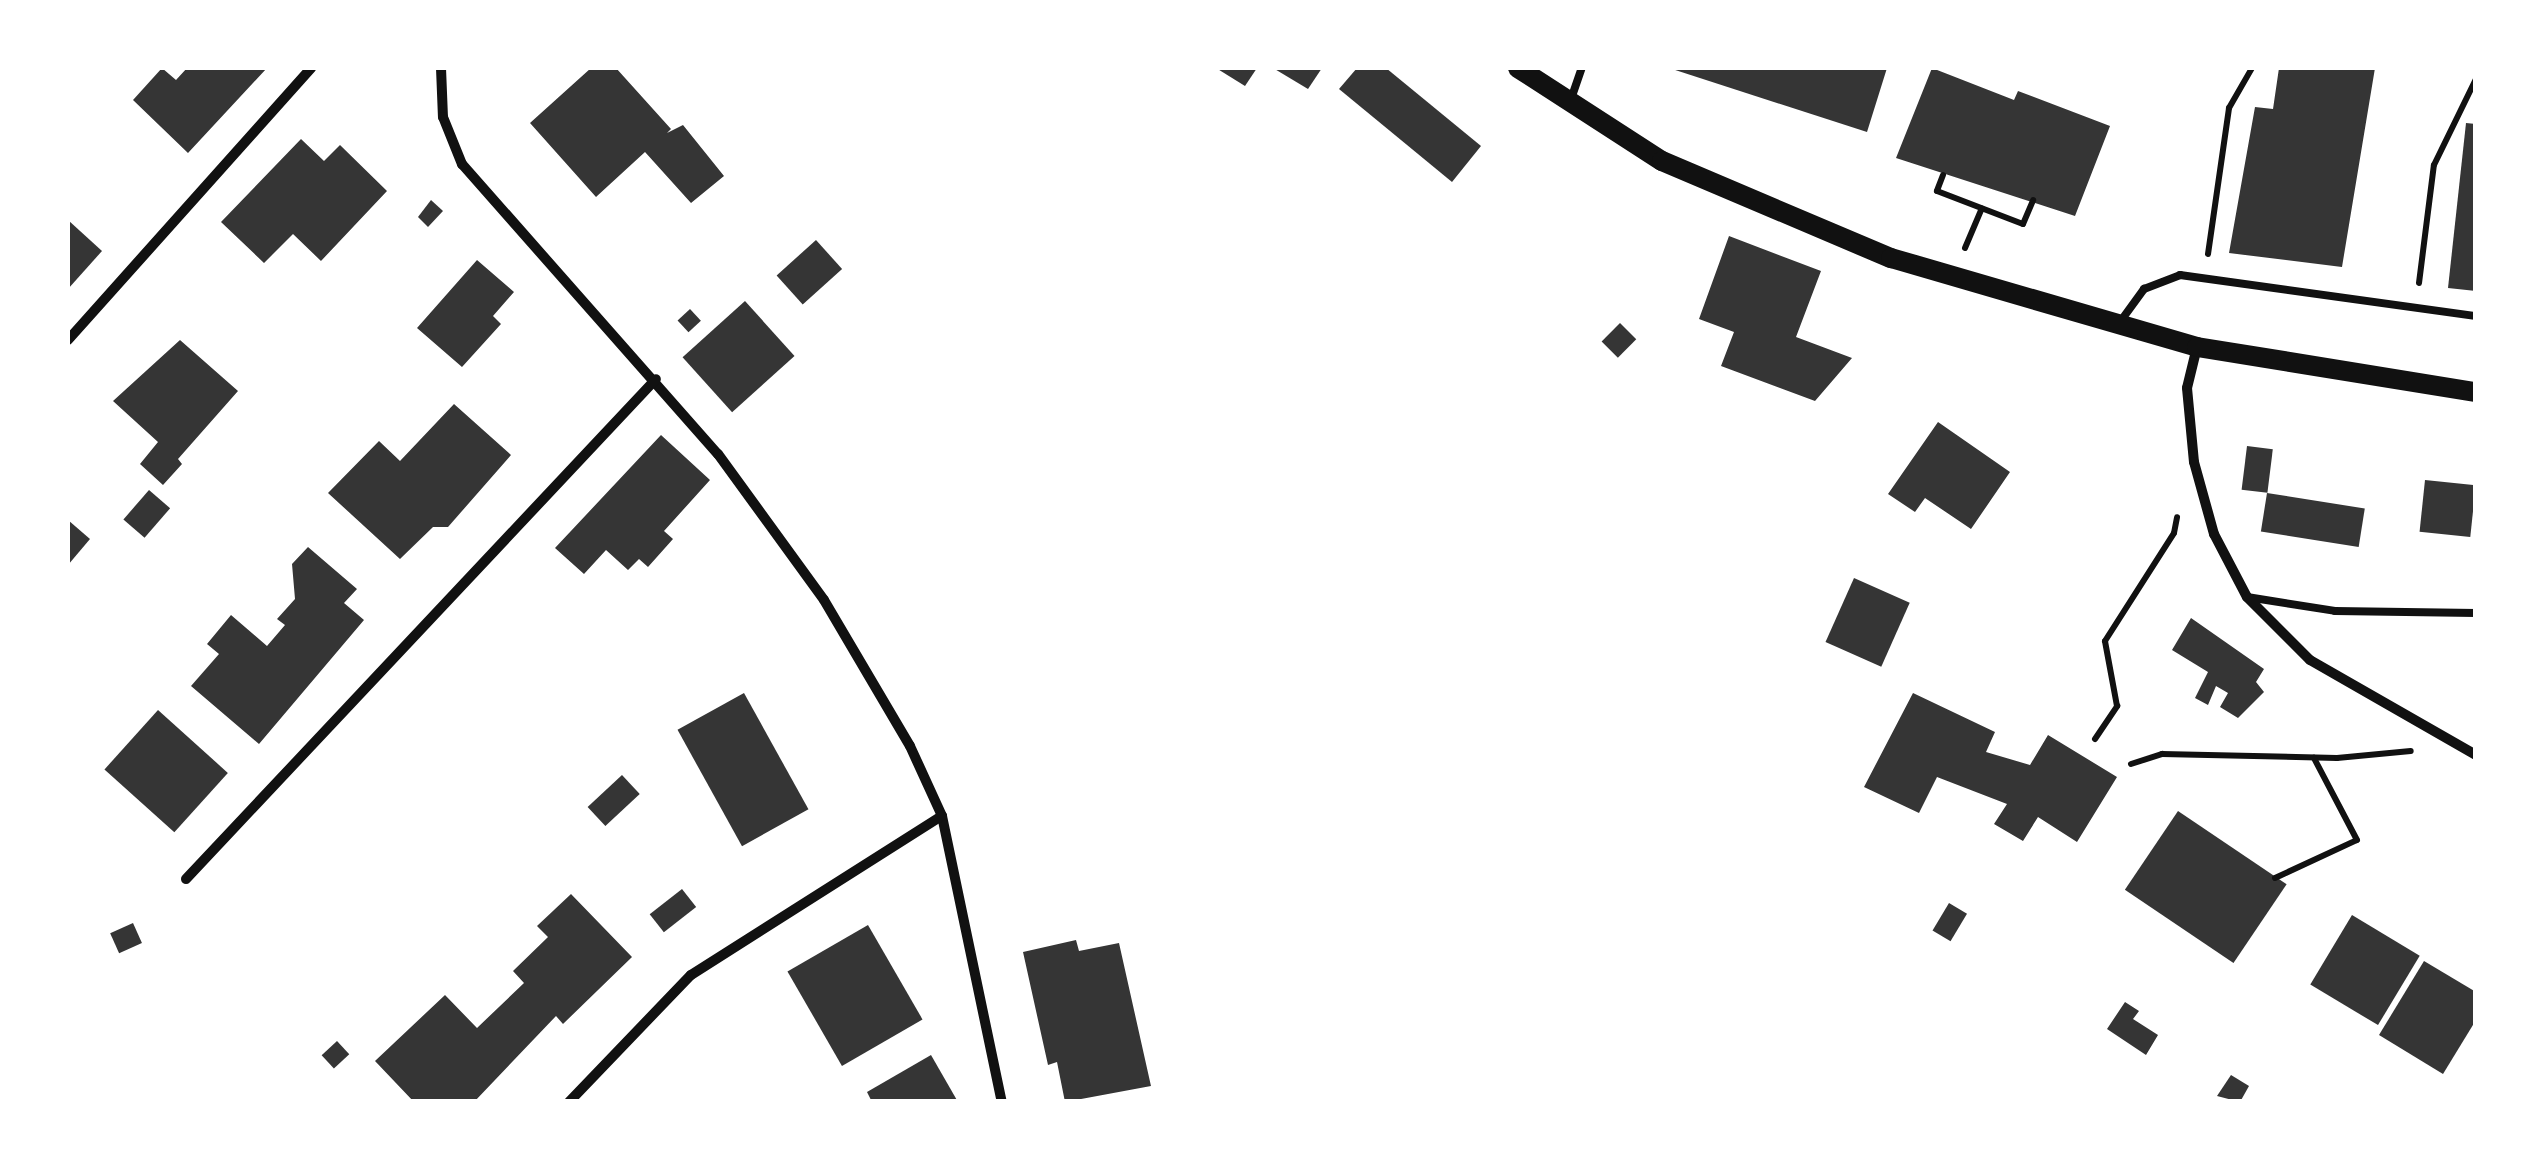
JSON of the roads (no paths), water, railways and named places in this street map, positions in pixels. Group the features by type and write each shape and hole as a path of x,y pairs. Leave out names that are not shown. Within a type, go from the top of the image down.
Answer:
{"main road":[{"path":"1518,68 1569,106 1662,161 1764,208 1891,258 2196,347 2476,392"}],"street":[{"path":"68,340 312,68"},
{"path":"442,68 442,118 462,164 718,454 824,600 910,746 942,816 1002,1102"},
{"path":"2196,347 2188,388 2194,462 2214,534 2247,597 2310,660 2473,752"},
{"path":"186,879 656,380"},
{"path":"569,1102 691,975 942,816"}],"lane":[{"path":"1569,106 1582,68"},
{"path":"2118,325 2159,279 2204,275 2476,316"},
{"path":"2247,597 2335,611 2476,613"}]}
